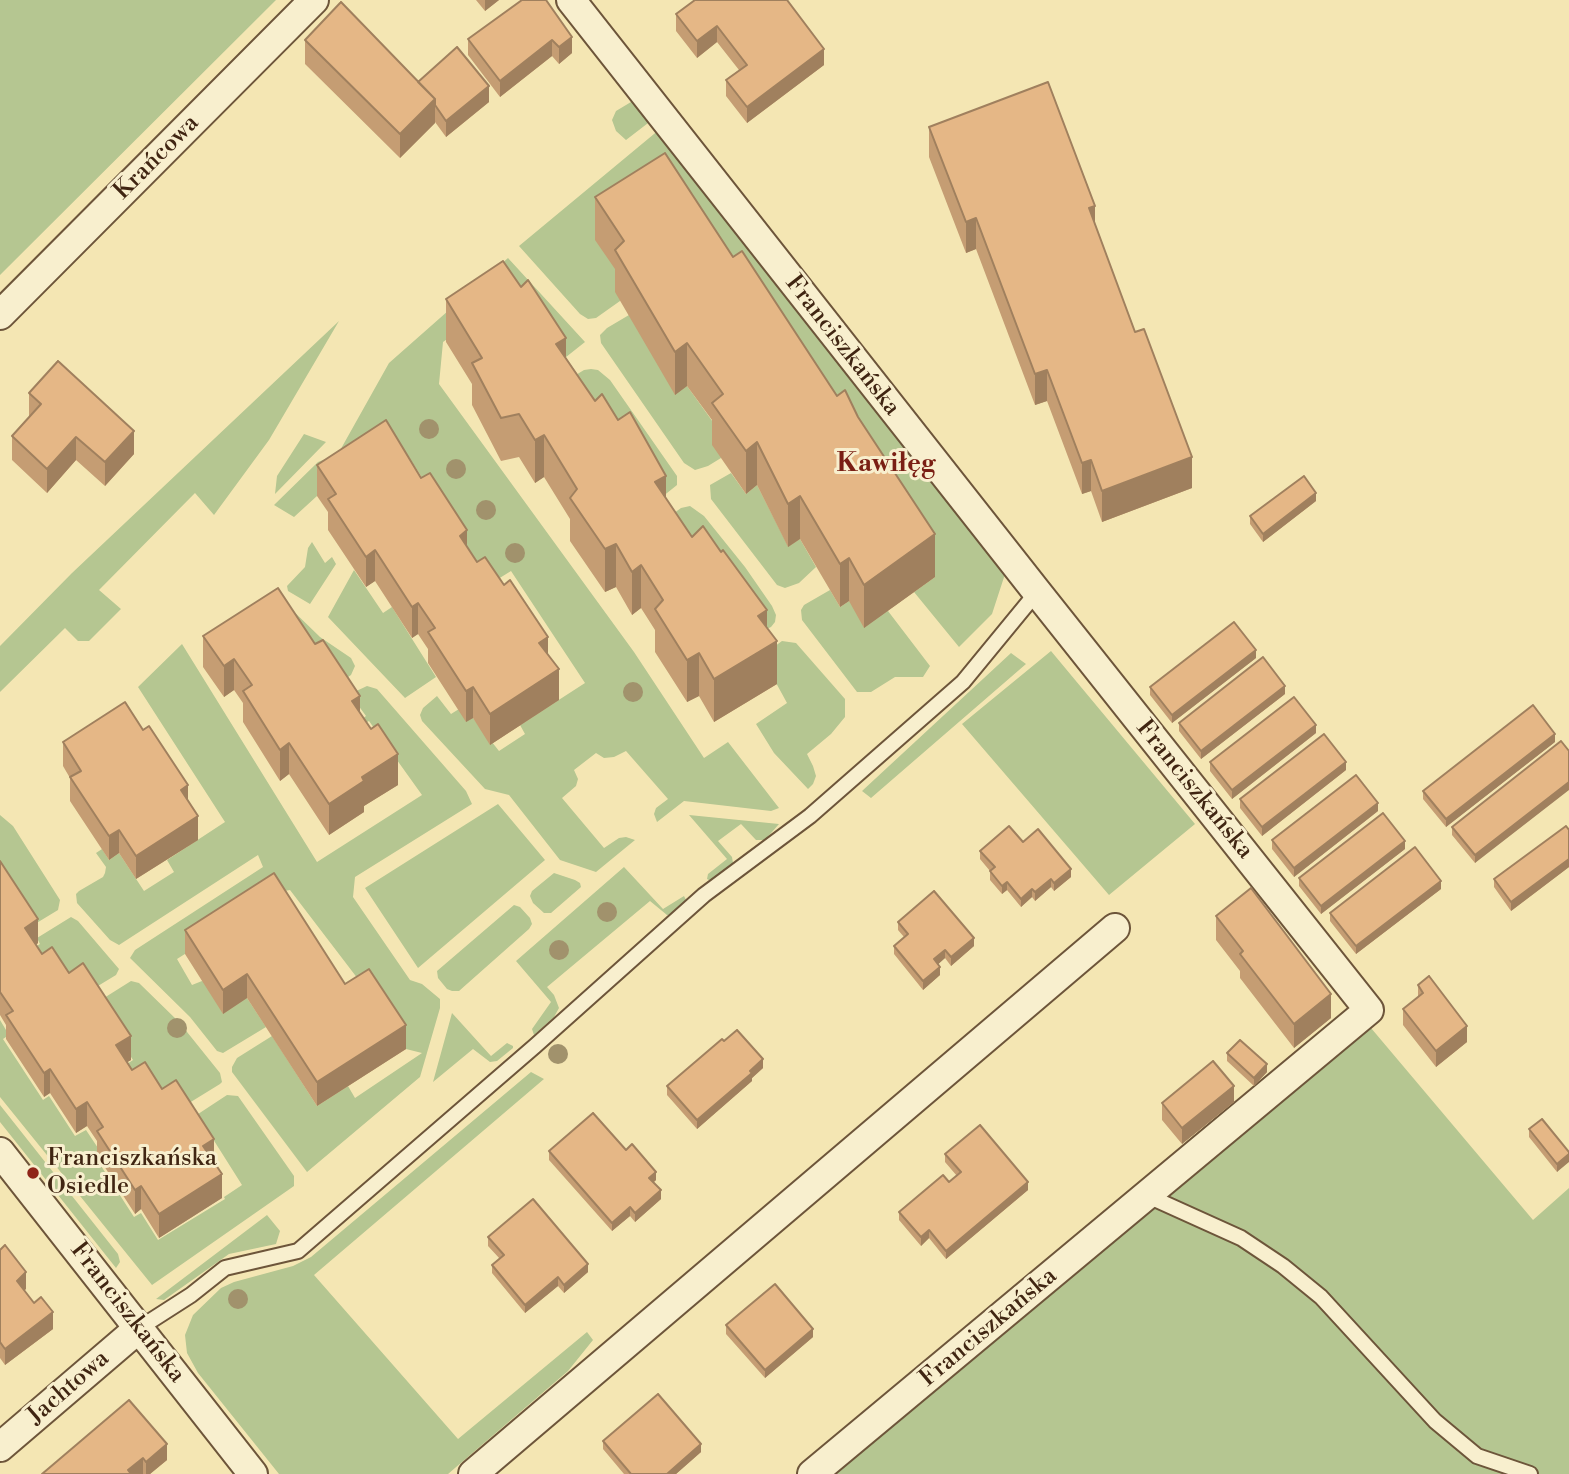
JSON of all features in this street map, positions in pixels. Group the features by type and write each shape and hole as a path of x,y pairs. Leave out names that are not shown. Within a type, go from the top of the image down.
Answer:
{"street":[{"name":"Krańcowa","path":"0,315 314,0"},
{"name":"Franciszkańska","path":"571,0 1369,1010 812,1474"},
{"path":"473,1474 1115,928"},
{"name":"Franciszkańska","path":"0,1152 253,1474"},
{"name":"Jachtowa","path":"0,1447 138,1329"}],"lane":[{"path":"138,1329 191,1295 225,1268 298,1251 535,1046 704,895 810,816 963,682 1037,592"},
{"path":"1148,1196 1241,1238 1283,1266 1321,1297 1435,1421 1477,1457 1530,1474"}],"green space":[{"path":"0,0 276,0 0,275"},
{"path":"636,99 652,120 626,140 616,131 612,120 616,111"},
{"path":"660,129 1007,568 992,614 959,647 914,592 935,577 624,283 620,301 596,318 588,319 580,314 519,246"},
{"path":"508,258 585,342 556,365 506,298 443,342 439,384 634,652 704,758 728,742 779,808 771,811 684,801 657,822 654,814 656,808 668,799 626,751 604,758 596,753 574,770 578,779 576,786 562,798 604,848 619,838 635,840 596,872 560,860 509,795 485,789 422,721 420,715 423,708 437,696 451,714 459,709 473,718 499,751 525,734 520,725 585,683 511,571 490,584 400,443 317,496 294,517 274,505 318,462 338,454 389,363"},
{"path":"629,315 687,386 723,436 721,458 708,466 695,470 684,463 601,343 600,335 607,328"},
{"path":"339,321 269,440 214,515 195,493 99,590 121,609 89,641 78,641 65,628 0,692 0,646 72,573"},
{"path":"584,370 598,370 610,380 677,476 677,485 662,497 566,381"},
{"path":"304,434 326,442 275,494 277,476"},
{"path":"731,473 746,494 757,485 788,546 800,539 816,567 799,583 785,588 777,585 711,499 710,485"},
{"path":"690,506 704,516 772,606 776,615 771,627 762,631 666,519 681,508"},
{"path":"312,542 325,563 332,557 336,564 310,604 288,591 287,586 305,567 308,548"},
{"path":"354,570 383,613 392,607 436,677 405,698 328,617"},
{"path":"830,590 840,607 849,601 888,611 930,666 923,677 895,677 871,692 857,692 802,620 801,610 804,605"},
{"path":"286,604 320,637 351,658 355,666 351,675 334,687"},
{"path":"782,641 796,643 845,699 845,717 831,734 807,754 816,776 808,789 774,753 756,724 787,703 775,681 767,652"},
{"path":"182,644 317,862 422,795 369,721 360,726 358,722 366,716 350,694 367,686 377,689 466,791 472,804 355,877 353,897 410,980 422,984 440,999 440,1008 420,1077 307,1172 232,1072 237,1058 272,1036 317,1106 348,1086 355,1098 422,1053 406,1049 371,996 290,890 284,891 177,959 192,985 202,981 247,998 266,1027 223,1053 217,1051 190,1017 130,958 135,950 263,867 258,855 119,945 110,940 77,903 76,894 105,873 106,867 96,853 102,849 109,860 119,853 144,891 174,872 167,860 225,822 138,687"},
{"path":"1051,651 1195,824 1109,895 962,724"},
{"path":"1011,653 1026,664 871,798 862,791"},
{"path":"498,804 545,860 418,968 365,888"},
{"path":"0,815 13,826 60,900 58,910 30,927 0,864"},
{"path":"689,815 779,824 765,840 756,840 741,824 718,841 732,857 733,863 713,882 707,879 708,874 727,859"},
{"path":"624,867 663,909 684,896 687,902 675,915 667,915 650,901 547,987 554,995 559,1008 554,1017 534,1035 532,1029 551,1002 516,961"},
{"path":"554,873 575,880 581,887 551,913 544,913 533,903 530,896 532,891"},
{"path":"514,905 520,907 530,918 532,924 529,929 459,991 447,989 438,978 437,971"},
{"path":"71,917 78,921 119,969 116,975 88,992 28,952 40,944 37,938"},
{"path":"131,981 139,983 179,1022 220,1073 220,1084 181,1108 118,1070 133,1060 96,1003"},
{"path":"452,1013 491,1056 507,1043 513,1048 497,1061 490,1062 473,1049 433,1082"},
{"path":"0,1020 9,1035 3,1039 43,1100 49,1096 75,1136 86,1130 100,1151 94,1155 134,1217 141,1213 158,1240 225,1199 224,1197 242,1185 206,1128 189,1120 227,1095 238,1096 294,1176 294,1186 152,1285 0,1097"},
{"path":"1371,1028 1533,1220 1569,1188 1569,1474 832,1474"},
{"path":"531,1072 544,1079 314,1275 458,1439 587,1332 593,1340 568,1371 448,1474 279,1474 198,1373 187,1353 185,1335 193,1315 221,1288 293,1266 311,1257"},
{"path":"0,1105 118,1254 120,1262 116,1268 0,1122"},
{"path":"267,1215 280,1231 276,1244 229,1254 164,1300 156,1299"}],"building":[{"path":"522,0 546,0 572,37 559,47 552,40 500,81 468,39"},
{"path":"695,0 787,0 824,49 747,107 726,80 747,65 717,26 697,41 676,14"},
{"path":"341,2 435,99 400,134 305,40"},
{"path":"457,47 489,86 446,121 435,105 435,99 418,82"},
{"path":"1048,82 1095,206 1089,208 1135,332 1144,329 1192,457 1102,491 1091,460 1082,463 1047,370 1035,374 976,218 966,222 929,127"},
{"path":"665,153 733,257 742,251 837,396 845,390 858,417 935,534 864,585 849,558 840,564 800,496 788,504 757,442 746,451 712,403 723,394 687,343 675,352 615,250 624,241 595,197"},
{"path":"503,261 521,287 528,280 566,338 556,344 595,401 602,394 618,420 630,412 666,476 655,482 692,537 703,526 721,552 723,550 767,610 758,616 777,641 714,679 699,653 687,660 655,609 663,600 641,565 632,572 616,544 605,549 570,498 577,489 544,435 535,440 519,414 501,418 472,363 482,358 446,299"},
{"path":"58,361 134,431 105,462 76,437 47,469 12,436 41,404 29,393"},
{"path":"386,420 421,478 430,473 467,530 460,536 477,562 485,557 504,585 510,580 548,637 539,643 559,669 490,714 473,687 466,691 428,632 435,628 418,603 412,607 375,550 366,557 328,499 336,494 317,465"},
{"path":"1304,476 1316,493 1263,534 1250,516"},
{"path":"278,588 315,644 323,640 360,696 352,701 371,729 378,724 398,754 362,777 364,781 329,804 289,743 280,750 243,691 252,685 234,659 224,666 203,636"},
{"path":"1234,622 1256,650 1172,715 1150,687"},
{"path":"1263,657 1285,686 1201,751 1179,723"},
{"path":"1294,697 1316,725 1232,790 1210,762"},
{"path":"125,702 143,730 149,726 188,785 181,790 198,816 136,856 119,830 109,836 70,777 81,771 63,742"},
{"path":"1533,705 1555,734 1446,819 1423,791"},
{"path":"1324,734 1346,762 1262,827 1240,799"},
{"path":"1561,741 1569,751 1569,782 1475,855 1452,827"},
{"path":"1356,775 1378,803 1294,868 1272,840"},
{"path":"1383,813 1405,841 1321,906 1299,878"},
{"path":"1009,826 1023,842 1038,829 1071,869 1054,883 1051,879 1035,892 1032,889 1021,899 1007,882 1002,886 990,871 995,867 980,851"},
{"path":"1566,826 1569,830 1569,859 1511,902 1494,879"},
{"path":"1415,847 1441,881 1356,946 1330,913"},
{"path":"0,861 38,919 25,928 42,954 52,947 69,973 83,963 131,1036 116,1045 132,1070 145,1062 162,1089 176,1080 214,1139 203,1146 222,1174 159,1214 141,1186 135,1190 97,1131 103,1127 87,1102 76,1109 50,1069 44,1073 6,1015 13,1011 0,992"},
{"path":"274,873 345,984 369,969 406,1025 317,1082 247,974 223,990 185,930"},
{"path":"1251,888 1331,994 1294,1024 1240,954 1243,951 1216,916"},
{"path":"934,891 974,938 951,957 945,950 934,959 940,967 923,981 894,946 908,934 898,922"},
{"path":"1429,976 1467,1026 1436,1051 1403,1009 1423,993 1418,985"},
{"path":"737,1030 763,1059 750,1071 752,1073 697,1120 667,1086 722,1039 724,1041"},
{"path":"1240,1040 1267,1064 1254,1078 1227,1053"},
{"path":"1213,1061 1234,1086 1182,1128 1162,1103"},
{"path":"593,1113 626,1150 632,1144 656,1172 649,1178 661,1190 635,1213 630,1207 612,1223 549,1151"},
{"path":"1542,1119 1569,1152 1557,1164 1529,1129"},
{"path":"980,1125 1028,1182 946,1251 929,1230 921,1237 899,1212 943,1175 949,1182 961,1172 945,1154"},
{"path":"533,1199 588,1264 564,1285 558,1277 525,1305 492,1265 504,1255 488,1237"},
{"path":"5,1245 26,1272 17,1281 34,1303 41,1297 53,1312 5,1349 0,1342 0,1250"},
{"path":"775,1284 813,1329 765,1370 726,1325"},
{"path":"658,1394 701,1444 667,1474 631,1474 603,1441"},
{"path":"129,1400 167,1444 146,1462 143,1458 128,1470 131,1474 42,1474"}],"place":[{"name":"Franciszkańska Osiedle","path":"33,1173"}],"district":[{"name":"Kawiłęg","path":"886,465"}]}
